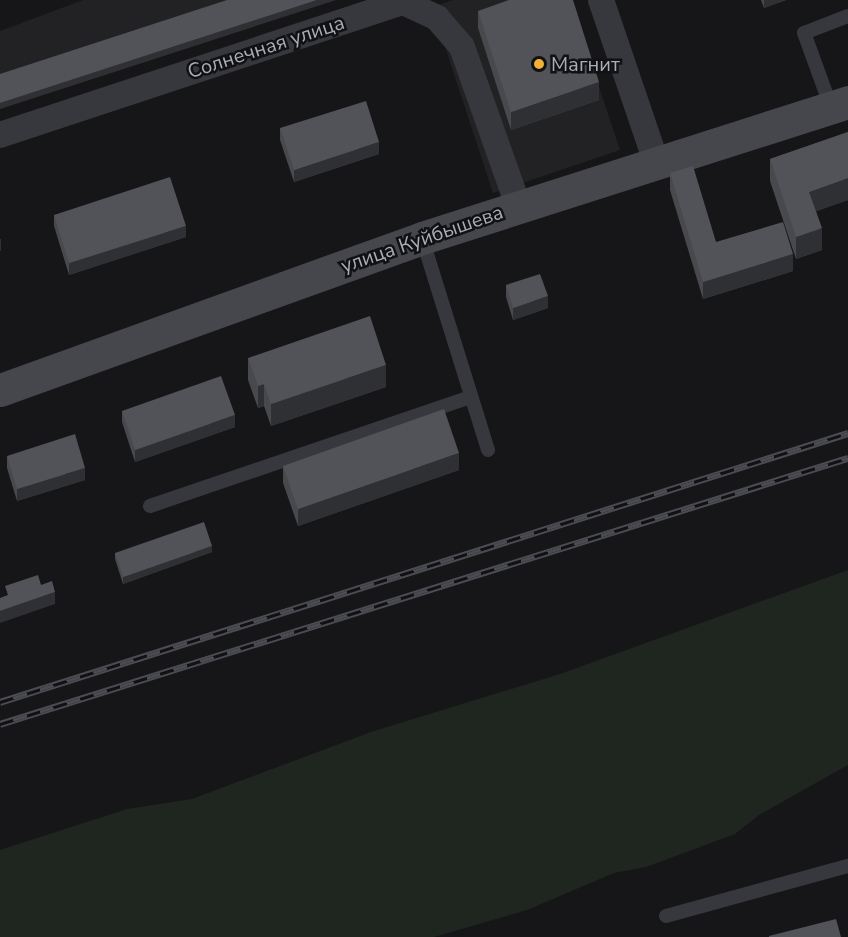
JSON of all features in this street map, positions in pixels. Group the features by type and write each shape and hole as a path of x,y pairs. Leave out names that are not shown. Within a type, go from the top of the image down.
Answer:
{"street":[{"path":"601,0 656,162"},
{"name":"Солнечная улица","path":"0,135 406,1 437,18 462,47 518,205"},
{"name":"улица Куйбышева","path":"0,390 518,205 840,105"}],"lane":[{"path":"840,105 804,33 848,16"},
{"path":"422,238 488,450"},
{"path":"150,506 471,397"},
{"path":"666,916 848,866"}],"shaded area":[{"path":"83,0 336,0 0,109 0,31"},
{"path":"453,0 570,0 620,150 493,193 432,7"},
{"path":"848,570 848,765 759,815 735,834 646,867 614,873 527,910 434,937 0,937 0,850 127,809 192,799 371,732 560,674"}],"building":[{"path":"227,0 317,0 0,103 0,74"},
{"name":"Магнит","path":"509,0 573,0 599,82 511,112 478,11"},
{"path":"366,101 379,142 294,170 280,128"},
{"path":"848,132 848,178 809,192 822,228 796,237 770,159"},
{"path":"693,166 716,242 783,222 793,254 703,282 670,173"},
{"path":"170,177 186,226 69,263 54,215"},
{"path":"540,274 548,296 513,308 506,285"},
{"path":"370,316 386,365 271,404 264,384 258,386 248,358"},
{"path":"221,376 235,415 135,450 122,411"},
{"path":"444,409 459,453 298,509 283,466"},
{"path":"75,434 85,468 17,489 7,456"},
{"path":"204,522 212,546 123,577 115,553"},
{"path":"38,575 41,585 52,581 55,592 0,611 0,598 8,595 5,586"},
{"path":"836,919 841,937 769,937 769,936"}],"railway":[{"path":"0,702 848,433"},
{"path":"0,724 848,458"}],"place":[{"name":"Магнит","path":"539,64"}]}
